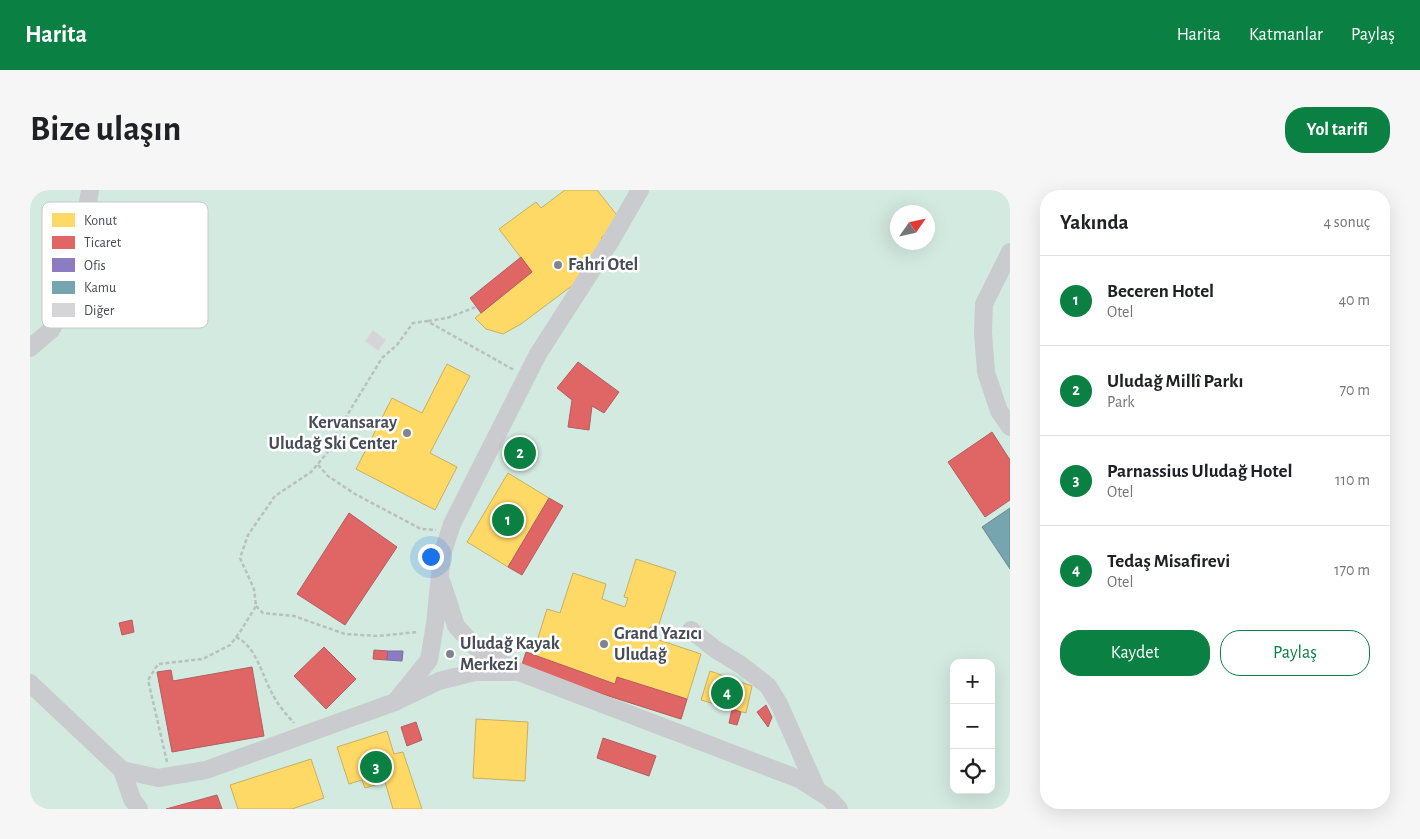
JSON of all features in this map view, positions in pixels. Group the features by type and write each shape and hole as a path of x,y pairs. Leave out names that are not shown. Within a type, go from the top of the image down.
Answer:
{"street":[{"path":"395,702 428,660 434,629 442,555 450,531 538,354 610,242 640,190"},
{"path":"1010,252 984,304 983,333 986,372 999,411 1010,427"},
{"path":"30,348 52,328"},
{"path":"439,575 456,626 478,650 519,672 799,779 829,798 839,809"},
{"path":"691,630 768,686 779,704 817,790"},
{"path":"122,770 158,778 206,770 395,702 439,681 474,672 519,672"},
{"path":"30,683 122,770 132,798 139,809"}],"path":[{"path":"434,629 378,636 345,634 294,616 263,613 256,606 254,589 240,558 248,535 275,496 311,472 318,465 327,453 338,430 382,358 397,345 413,323 447,318 476,307"},
{"path":"427,321 527,376"},
{"path":"318,465 328,476 350,491 421,529 450,531"},
{"path":"170,776 148,680 158,664 203,659 230,645 256,606"},
{"path":"236,637 244,641 253,653 279,706 294,723 310,733"}],"green space":[{"path":"30,190 1010,190 1010,809 30,809"}],"building: Konut":[{"name":"Fahri Otel","path":"565,190 597,190 620,219 601,238 605,243 573,285 521,324 503,334 486,329 475,318 532,272 499,229 536,202 541,208"},
{"name":"Kervansaray Uludağ Ski Center","path":"447,364 470,376 430,453 457,467 435,510 356,469 392,398 422,413"},
{"path":"508,473 549,498 508,567 467,542"},
{"name":"Grand Yazıcı Uludağ","path":"636,559 676,572 657,630 650,627 647,636 701,654 681,719 521,668 526,652 533,654 547,609 560,613 573,573 606,584 602,599 625,607 628,598 624,597"},
{"path":"710,671 752,686 746,713 701,700"},
{"path":"476,719 528,722 525,781 473,778"},
{"path":"387,731 394,754 403,752 422,809 393,809 385,782 365,788 362,780 349,784 337,747"},
{"path":"311,759 324,798 292,809 238,809 230,785"}],"building: Ticaret":[{"path":"521,257 532,272 481,313 470,298"},
{"path":"578,362 619,392 604,413 592,406 589,430 568,427 572,400 557,388"},
{"path":"992,432 1010,460 1010,500 985,517 948,462"},
{"path":"549,498 563,506 522,575 508,567"},
{"path":"349,513 397,547 345,625 297,594"},
{"path":"132,620 134,632 122,635 119,623"},
{"path":"324,647 356,679 326,709 294,676"},
{"path":"374,650 388,651 387,660 373,659"},
{"path":"526,652 615,684 617,677 687,699 681,719 521,668"},
{"path":"252,667 264,736 172,752 157,672 171,670 173,681"},
{"path":"766,705 772,717 768,727 757,712"},
{"path":"732,709 741,712 737,725 729,723"},
{"path":"416,722 422,740 407,746 401,727"},
{"path":"603,738 656,756 649,776 597,758"},
{"path":"217,795 222,809 166,809"}],"building: Ofis":[{"path":"388,651 403,651 402,661 387,660"}],"building: Kamu":[{"path":"1010,508 1010,569 982,527"}],"building: Diğer":[{"path":"373,330 386,340 378,351 365,341"}],"place":[{"name":"Fahri Otel","path":"558,265"},
{"name":"Kervansaray Uludağ Ski Center","path":"407,433"},
{"name":"Uludağ Millî Parkı","path":"520,453"},
{"name":"Beceren Hotel","path":"508,520"},
{"name":"Grand Yazıcı Uludağ","path":"604,644"},
{"name":"Uludağ Kayak Merkezi","path":"450,654"},
{"name":"Tedaş Misafirevi","path":"727,693"},
{"name":"Parnassius Uludağ Hotel","path":"376,767"}]}
